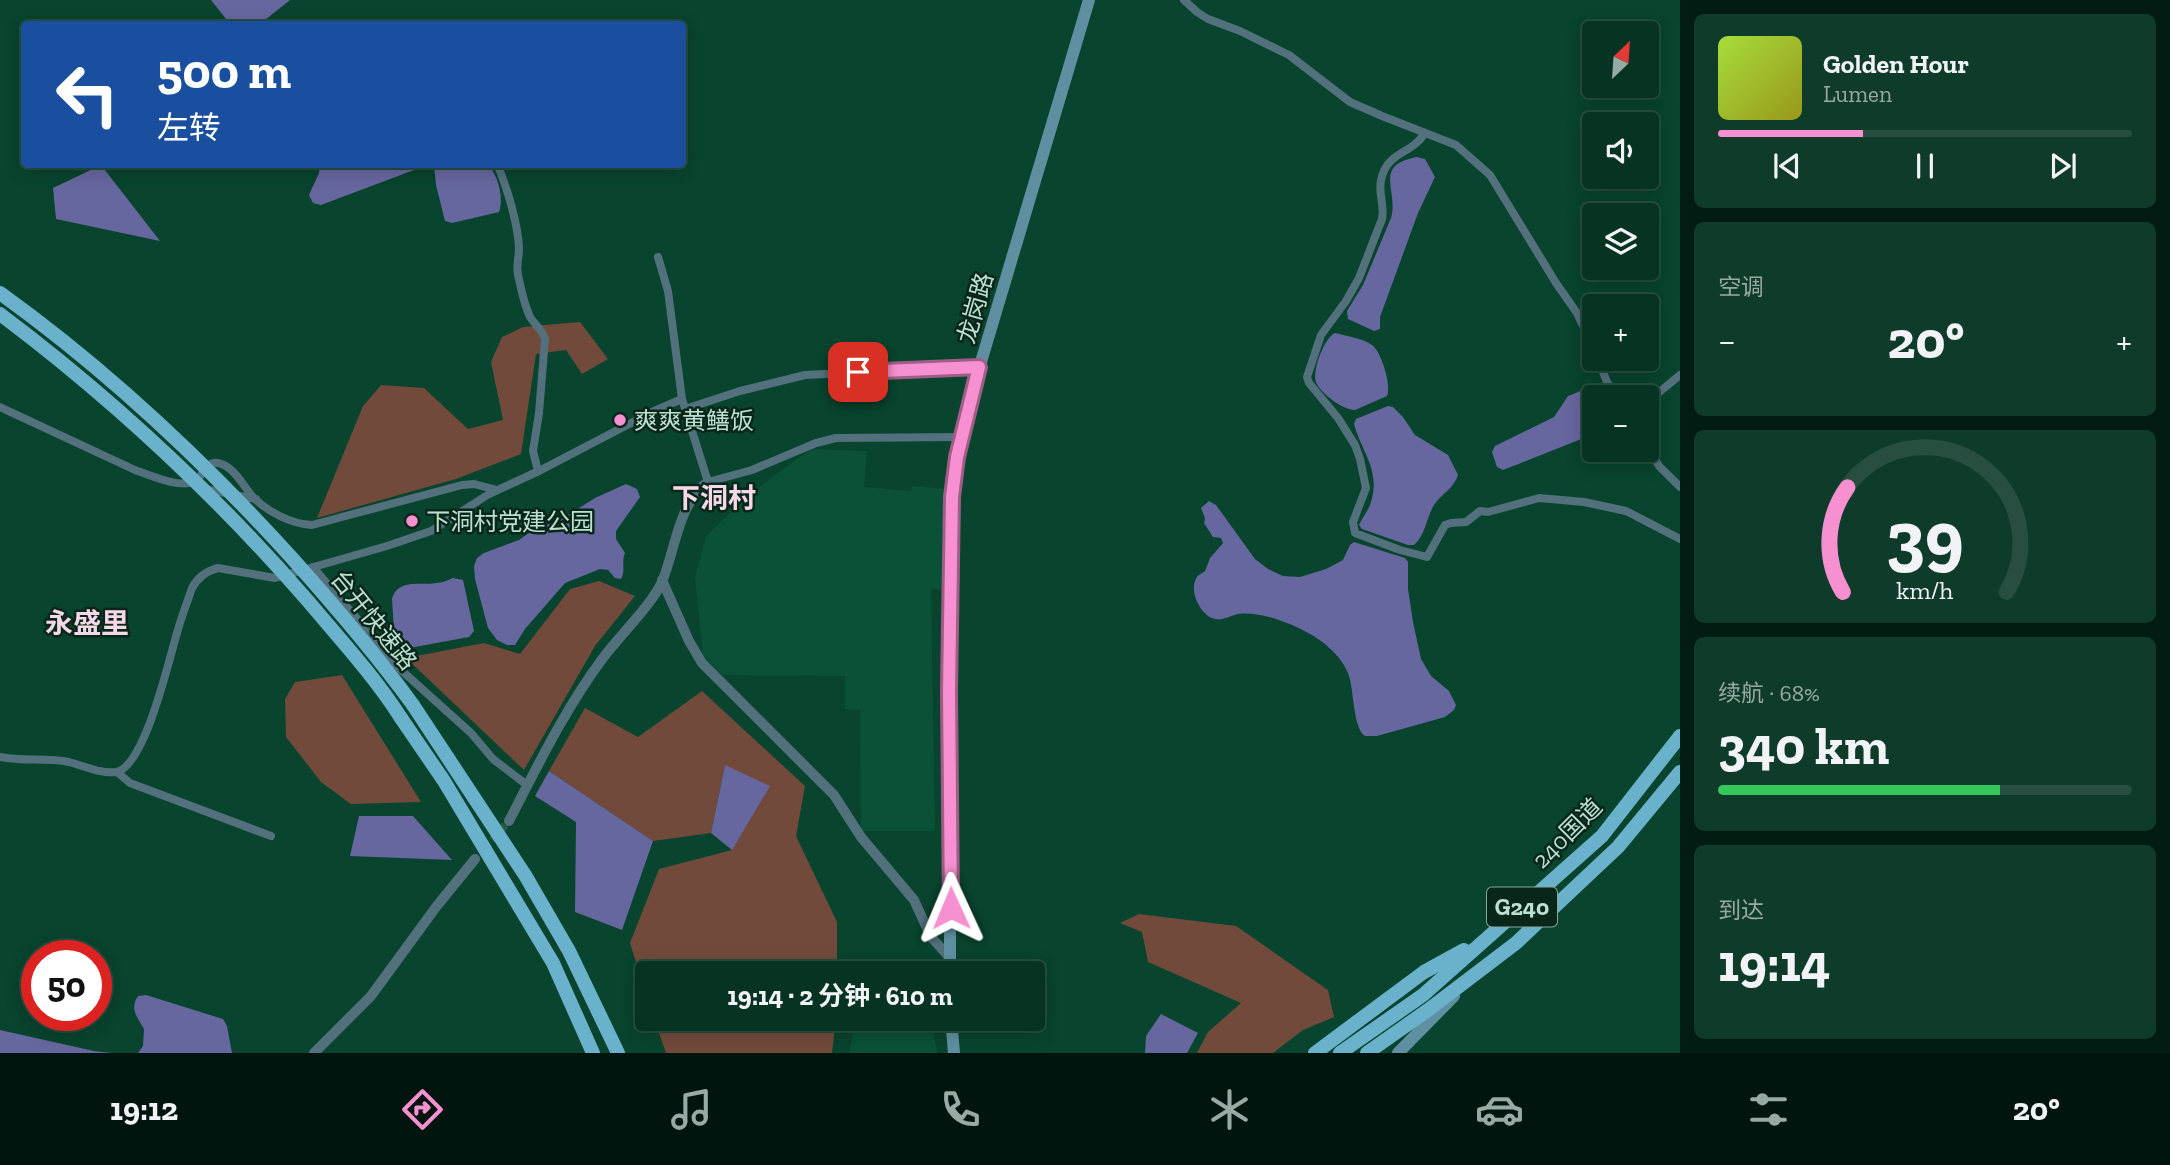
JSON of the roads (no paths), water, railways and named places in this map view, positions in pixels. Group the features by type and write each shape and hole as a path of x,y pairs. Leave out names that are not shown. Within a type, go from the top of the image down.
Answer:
{"highway":[{"name":"台开快速路","path":"0,293 113,382 204,464 319,588 413,705 524,875 569,951 618,1053"},
{"name":"台开快速路","path":"0,314 102,394 192,476 299,591 372,678 444,782 553,963 593,1053"},
{"name":"240国道","path":"1340,1053 1423,995 1602,836 1680,736"},
{"name":"240国道","path":"1367,1053 1516,943 1618,847 1680,772"},
{"path":"1315,1053 1424,972 1490,935"}],"main road":[{"name":"龙岗路","path":"950,958 950,532 954,475 979,367 1089,0"},
{"path":"1398,1053 1478,972"},
{"path":"952,1031 954,1053"}],"street":[{"path":"1184,0 1208,19 1289,55 1350,102 1456,145 1490,175 1582,324"},
{"path":"1425,133 1420,141 1391,158 1384,171 1380,185 1382,219 1359,278 1321,335 1308,372 1309,383 1338,418 1355,444 1360,459 1366,488 1353,522 1355,533 1427,557 1449,523 1464,523 1480,512 1539,498 1591,503 1626,511 1680,539"},
{"path":"499,168 517,237 517,272 531,318 545,339 533,451 538,471"},
{"path":"659,257 668,291 682,399 708,482"},
{"path":"685,409 740,391 805,375 979,367"},
{"path":"1659,392 1680,375"},
{"path":"0,758 66,761 101,771 117,772 125,768 144,739 192,588 209,570 218,568 271,578 431,531 498,490 682,399"},
{"path":"0,407 135,470 182,484 256,499"},
{"path":"509,821 559,724 602,659 651,600 662,580 687,507 695,493 708,482 752,470 816,443 836,438 961,437"},
{"path":"1657,462 1680,487"},
{"path":"182,484 197,480 211,463 223,464 256,499 273,512 288,520 312,525 462,485 474,484 498,490"},
{"path":"313,566 401,670 471,733 493,759 527,785"},
{"path":"662,580 688,641 702,663 834,795 861,837 914,900 931,937 950,958"},
{"path":"117,772 130,783 271,836"},
{"path":"314,1053 371,996 475,859"}],"water":[{"path":"211,0 290,0 264,21 228,21"},
{"path":"1417,157 1425,159 1435,177 1418,213 1380,317 1380,329 1374,331 1348,319 1347,311 1363,285 1391,218 1391,173 1395,166 1403,161"},
{"path":"95,168 103,168 160,241 56,219 53,188"},
{"path":"320,168 416,168 321,205 313,203 309,195"},
{"path":"434,168 490,168 499,187 499,212 452,223 445,221"},
{"path":"1335,333 1372,345 1382,361 1387,377 1387,396 1355,410 1327,396 1315,377 1323,348"},
{"path":"1582,390 1582,439 1503,470 1497,467 1492,452 1495,446 1554,417 1568,396"},
{"path":"1388,406 1393,407 1403,417 1415,435 1448,455 1458,475 1452,486 1433,506 1422,535 1414,545 1362,529 1359,525 1370,505 1374,482 1370,463 1354,424 1356,419"},
{"path":"626,484 637,489 640,497 616,531 616,539 625,553 621,579 615,578 608,570 600,569 565,583 525,629 515,645 507,645 497,640 488,628 475,579 474,566 477,558 519,540 533,530 560,520 595,498"},
{"path":"1209,501 1216,505 1255,559 1283,576 1300,577 1326,569 1343,560 1354,542 1405,558 1408,562 1408,589 1421,659 1431,676 1449,691 1456,705 1454,710 1445,717 1377,736 1365,736 1358,725 1347,670 1322,642 1294,626 1265,616 1238,614 1219,619 1208,615 1197,600 1195,582 1223,543 1221,538 1213,537 1204,523 1201,508"},
{"path":"453,578 463,580 474,631 469,637 404,649 395,645 392,599 395,592 410,584 438,583"},
{"path":"725,765 770,786 732,850 711,833"},
{"path":"549,771 653,841 622,930 575,912 576,822 535,796"},
{"path":"359,816 413,816 452,860 350,856"},
{"path":"146,995 223,1019 232,1053 138,1053 143,1046 144,1029 135,1013 134,1005 138,996"},
{"path":"1161,1014 1198,1033 1187,1053 1145,1053 1146,1036"},
{"path":"0,1030 94,1051 112,1053 0,1053"}],"tunnel":[{"path":"484,849 509,821"}],"place":[{"name":"爽爽黄鳝饭","path":"620,420"},
{"name":"下洞村党建公园","path":"412,521"}],"district":[{"name":"下洞村","path":"714,498"},
{"name":"永盛里","path":"87,623"}]}
